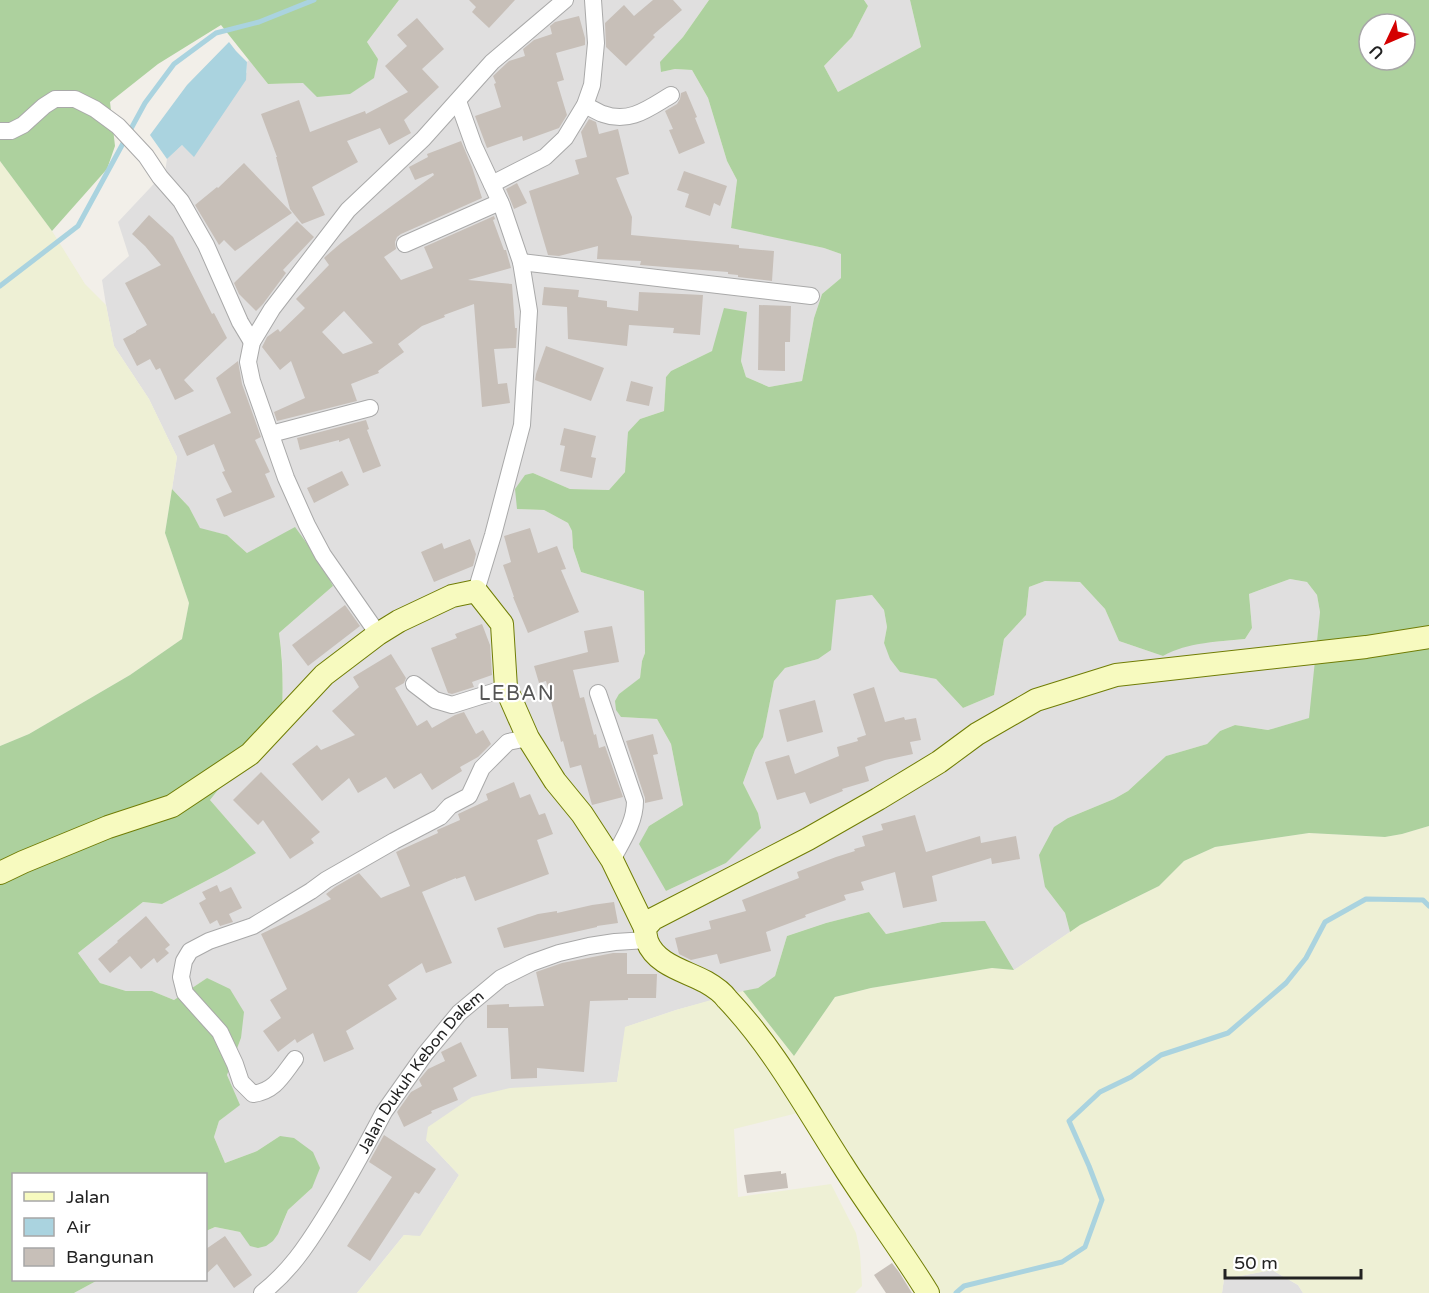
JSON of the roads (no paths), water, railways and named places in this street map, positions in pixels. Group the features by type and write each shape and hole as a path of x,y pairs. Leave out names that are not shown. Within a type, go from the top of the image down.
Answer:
{"street":[{"path":"378,634 322,555 286,478 252,381 248,362 252,342 272,309 348,210 423,139 492,62 565,0"},
{"path":"492,184 545,157 565,138 585,105 592,84 596,43 593,0"},
{"path":"585,105 603,114 624,118 636,115 672,95"},
{"path":"0,131 11,130 23,125 55,99 75,99 118,126 146,156 160,177 181,201 206,245 232,305 252,342"},
{"path":"458,101 474,146 500,202 521,262 529,311 522,425 476,591"},
{"path":"405,244 500,202"},
{"path":"521,262 810,296"},
{"path":"271,434 370,408"},
{"path":"0,873 108,827 172,806 250,753 324,675 378,634 399,621 452,596 476,591"},
{"path":"476,591 502,624 506,688 528,738 555,781 582,814 612,860 650,947 661,959 678,970 708,983 726,997 754,1030 928,1293"},
{"path":"646,934 653,919 878,799 939,762 977,734 1036,699 1116,675 1366,647 1429,637"},
{"path":"414,684 435,700 452,705 506,688"},
{"path":"598,693 635,801 632,822 612,860"},
{"path":"295,1059 276,1084 263,1093 253,1094 241,1082 220,1032 184,993 181,976 184,961 190,951 209,941 253,926 326,880 440,818 450,806 469,796 482,768 508,742 528,738"},
{"name":"Jalan Dukuh Kebon Dalem","path":"262,1293 296,1261 348,1181 384,1112 425,1054 459,1013 501,978 531,963 559,953 646,934"}],"water":[{"path":"229,42 247,62 246,80 194,157 182,145 167,159 150,135 187,85"}],"waterway":[{"path":"0,286 78,226 145,103 174,64 216,33 259,22 314,0"},
{"path":"956,1293 964,1286 1062,1262 1085,1247 1102,1200 1069,1121 1100,1092 1131,1077 1161,1055 1228,1033 1286,983 1306,958 1325,922 1366,899 1423,900 1429,906"}],"district":[{"name":"LEBAN","path":"517,694"}]}
